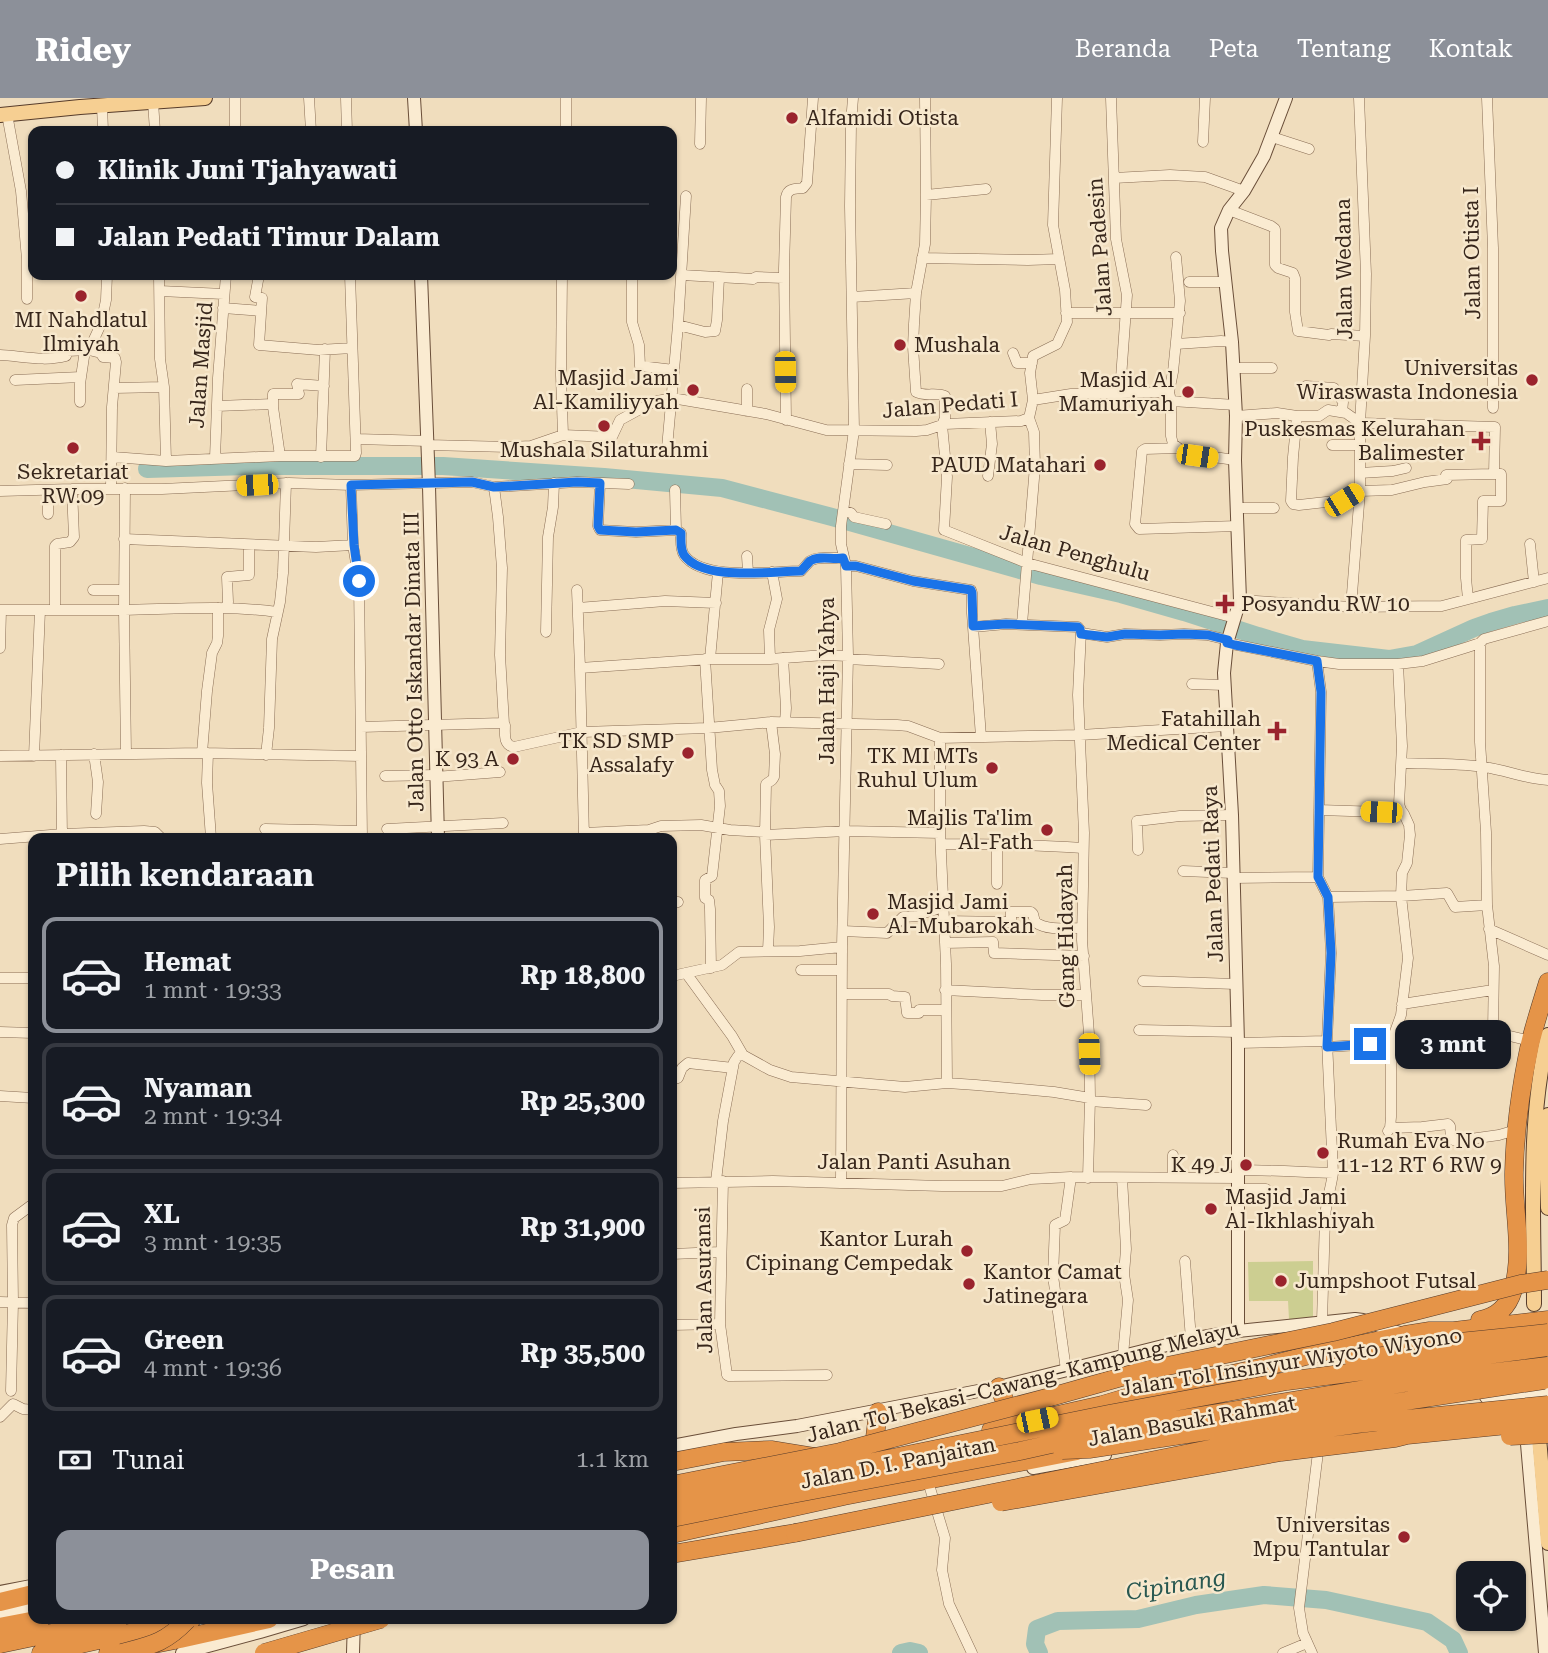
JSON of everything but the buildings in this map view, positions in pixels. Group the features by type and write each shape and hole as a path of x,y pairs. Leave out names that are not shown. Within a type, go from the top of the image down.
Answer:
{"highway":[{"path":"1430,1331 1453,1323 1493,1317 1500,1313 1510,1297 1515,1282 1518,1252 1514,1174 1519,1103 1531,1041 1548,982"},
{"name":"Jalan Tol Bekasi–Cawang–Kampung Melayu","path":"677,1484 840,1452 1143,1371 1333,1332 1521,1284 1548,1280"},
{"name":"Jalan D. I. Panjaitan","path":"677,1494 949,1439 1405,1335 1548,1320"},
{"path":"1287,1381 1301,1373 1333,1364 1460,1342 1548,1335"},
{"name":"Jalan D. I. Panjaitan","path":"1102,1405 1134,1404 1329,1368 1548,1335"},
{"name":"Jalan Tol Insinyur Wiyoto Wiyono","path":"677,1502 1096,1416 1287,1381 1548,1347"},
{"name":"Jalan Tol Insinyur Wiyoto Wiyono","path":"677,1517 1020,1451 1114,1430 1375,1387 1548,1366"},
{"name":"Jalan D. I. Panjaitan","path":"677,1533 845,1496 1385,1392 1548,1372"},
{"path":"1020,1451 1089,1449 1548,1379"},
{"path":"999,1387 1015,1424"},
{"path":"1196,1394 1203,1410 1200,1427"},
{"path":"873,1454 878,1412"},
{"path":"677,1553 951,1511 1281,1452 1395,1438 1544,1413"},
{"path":"795,1533 1279,1435 1356,1424 1544,1413"},
{"path":"1395,1438 1464,1439 1548,1434"},
{"path":"949,1439 962,1442 970,1451 969,1465 957,1475"},
{"path":"677,1461 724,1452 771,1450 835,1460"},
{"path":"0,1603 28,1597"},
{"path":"0,1627 28,1622"},
{"path":"0,1635 56,1624"},
{"path":"0,1644 95,1624"},
{"path":"41,1653 173,1624"},
{"path":"122,1653 164,1640 186,1624"},
{"path":"108,1653 247,1624"},
{"path":"264,1653 365,1624"}],"main road":[{"path":"3,115 205,98"},
{"path":"1534,1304 1534,1140 1536,1106 1548,1035"},
{"path":"1548,1115 1548,1208"},
{"path":"1544,1413 1548,1543"}],"street":[{"path":"235,98 235,126"},
{"path":"309,98 312,126"},
{"path":"346,98 347,126"},
{"path":"414,98 416,126"},
{"path":"566,98 566,126"},
{"path":"700,144 701,98"},
{"path":"786,419 786,197 791,189 803,188 807,183 813,98"},
{"name":"Jalan Haji Yahya","path":"841,1182 842,947 848,657 841,526 854,430 850,206 853,98"},
{"name":"Jalan Penghulu","path":"925,98 925,244 916,293 913,347 916,390 919,394 944,396 945,418 942,425 947,477 944,530 1027,570 1235,618"},
{"path":"1033,400 1030,373 1035,354 1057,344 1067,322 1065,290 1053,225 1056,98"},
{"name":"Jalan Padesin","path":"1111,98 1116,240 1127,312 1120,393"},
{"path":"1203,142 1205,98"},
{"name":"Jalan Pedati Raya","path":"1238,1331 1238,1038 1232,815 1225,685 1228,640 1240,600 1236,410 1221,228 1229,210 1244,191 1264,156 1286,98"},
{"name":"Jalan Wedana","path":"1351,607 1360,491 1366,274 1359,98"},
{"name":"Jalan Otista I","path":"1487,98 1493,248 1493,408"},
{"path":"153,102 155,126"},
{"path":"102,105 103,126"},
{"path":"3,115 20,191 28,245"},
{"path":"1272,137 1309,149"},
{"path":"1114,178 1170,175 1205,177 1244,191"},
{"path":"926,195 986,189"},
{"path":"667,448 686,196"},
{"path":"1229,210 1275,229 1275,265 1293,273 1295,278 1298,331 1365,336"},
{"path":"1176,257 1180,313 1170,397 1171,436 1174,444 1185,453 1235,460"},
{"path":"922,258 1059,258"},
{"path":"682,275 784,278"},
{"path":"678,325 705,332 715,331 718,320 719,277"},
{"path":"27,299 28,280"},
{"path":"80,402 81,377 87,350 101,324 107,280"},
{"path":"159,280 160,359 164,387 166,461"},
{"name":"Jalan Masjid","path":"215,458 225,280"},
{"path":"258,280 255,297 262,298 259,345 352,348"},
{"path":"112,460 353,457 356,454 356,439 350,280"},
{"name":"Jalan Otto Iskandar Dinata III","path":"422,280 438,833"},
{"path":"562,280 563,435"},
{"path":"632,280 632,322 639,345 640,367 674,370"},
{"path":"1189,282 1225,282"},
{"path":"160,291 224,294"},
{"path":"852,297 916,293"},
{"path":"223,308 261,311"},
{"path":"1066,313 1180,313"},
{"path":"1177,344 1232,342"},
{"path":"321,457 325,349"},
{"path":"0,355 28,356 33,359 55,358 66,356 68,351 87,350 116,359 111,488"},
{"path":"1013,353 1017,363 1032,363"},
{"path":"1233,368 1272,368"},
{"path":"15,380 81,377"},
{"path":"280,456 273,394 299,394 297,384 324,386"},
{"path":"1306,386 1335,388 1343,402 1342,412 1360,423 1495,427 1494,474"},
{"path":"114,388 164,387"},
{"path":"747,389 747,411"},
{"name":"Jalan Pedati I","path":"672,398 826,429 854,430 926,430 942,425 1021,421 1029,418 1033,400 1071,394 1120,393 1170,397 1236,410 1297,415 1319,416 1328,410 1342,412"},
{"path":"356,439 428,453 531,446 563,435 612,437 620,419 653,402 672,398"},
{"path":"216,406 273,404"},
{"path":"1297,415 1292,474 1293,504 1344,500 1360,491 1392,490 1447,479 1446,475 1501,474 1502,501 1483,501 1482,539 1466,540 1465,578 1468,599"},
{"path":"1022,624 1035,466 1034,432 1029,418"},
{"path":"988,476 992,444 990,422"},
{"path":"1332,445 1360,445"},
{"path":"1178,448 1145,449 1141,453 1135,524 1139,529 1238,526"},
{"path":"849,464 887,465"},
{"path":"1360,473 1406,468"},
{"path":"0,491 286,484 472,482 494,487 577,482 629,484"},
{"path":"546,632 548,537 554,483"},
{"path":"600,483 600,530 676,530 681,533 682,552 703,568 718,572 801,571 810,561 836,559 913,581 968,589 972,593 981,737"},
{"path":"266,755 271,639 280,602 285,546 286,484"},
{"path":"351,485 359,581 362,833"},
{"path":"494,487 502,568 500,655 505,741 514,747 582,732 708,728 771,722 908,726 940,738 1080,735 1226,726"},
{"path":"125,488 126,754"},
{"path":"55,610 55,546 70,542 74,537 72,489"},
{"path":"48,490 48,514"},
{"path":"675,490 676,530"},
{"path":"1237,508 1274,508"},
{"path":"844,512 886,524"},
{"path":"124,540 316,547 354,545"},
{"path":"1530,544 1534,582"},
{"path":"211,833 205,753 206,691 222,608 228,601 227,577 249,575 249,545"},
{"path":"747,556 748,572"},
{"path":"711,968 710,908 709,900 705,898 705,880 712,876 720,798 712,770 708,728 707,659 718,572"},
{"path":"770,659 769,629 777,599 772,572"},
{"path":"1240,600 1351,607 1442,606 1548,578"},
{"path":"93,590 124,590"},
{"path":"577,590 584,833"},
{"path":"578,608 666,601 716,603"},
{"path":"0,648 1,610 124,610 174,607 277,611"},
{"path":"34,756 40,610"},
{"path":"973,626 1022,624 1078,627 1081,634 1107,637 1125,634 1208,635 1317,661 1339,664 1398,664 1423,661 1480,643 1484,639 1548,621"},
{"name":"Gang Hidayah","path":"1081,634 1078,695 1083,848 1082,928 1090,1100 1088,1178"},
{"path":"1480,643 1481,766 1486,832 1487,905 1494,966 1493,1032"},
{"path":"580,668 707,659 848,657 939,664"},
{"path":"783,658 785,722"},
{"path":"1317,661 1321,692 1318,877 1328,897 1331,953 1327,1044 1333,1174 1325,1217 1322,1322"},
{"path":"1398,664 1402,763 1399,804 1409,825 1410,835 1407,863 1402,873 1401,896 1408,958 1401,1014 1391,1043 1389,1129 1448,1124 1453,1141 1516,1130"},
{"path":"1192,684 1225,685"},
{"path":"768,951 765,833 766,784 774,777 775,754 771,722"},
{"path":"361,727 504,724"},
{"path":"940,738 947,1083"},
{"path":"0,756 205,753 362,756"},
{"path":"94,754 98,782 96,814"},
{"path":"61,755 62,833"},
{"path":"1402,763 1481,766 1548,780"},
{"path":"385,776 500,772"},
{"path":"1319,810 1401,810"},
{"path":"1138,850 1137,821 1180,816 1232,815"},
{"path":"387,829 438,833 503,823"},
{"path":"621,833 665,826 701,825 765,833 940,833"},
{"path":"265,830 311,833"},
{"path":"116,833 156,833"},
{"path":"0,839 28,838"},
{"path":"941,844 1083,848"},
{"path":"998,884 1003,845"},
{"path":"1182,871 1318,877"},
{"path":"1328,897 1447,893 1455,907 1487,905"},
{"path":"843,931 887,933 903,917 920,915 943,907"},
{"path":"944,921 1009,922 1012,912 1032,912 1038,925 1082,928"},
{"path":"1489,929 1548,955"},
{"path":"945,943 993,942 994,953 1083,957"},
{"path":"677,975 722,965 739,952 842,947"},
{"path":"802,970 842,970"},
{"path":"686,973 743,1055 770,1070 791,1077 905,1087 947,1083 1054,1092 1090,1100 1146,1105"},
{"path":"0,978 28,978"},
{"path":"1143,981 1236,984"},
{"path":"946,990 1086,995"},
{"path":"1402,1004 1493,990"},
{"path":"843,994 889,994 905,997 907,1013 946,1010"},
{"path":"1139,1030 1327,1044 1391,1043 1398,1039 1493,1032 1531,1041"},
{"path":"0,1032 28,1033"},
{"path":"677,1079 682,1068 688,1063 733,1068 736,1057 743,1055"},
{"name":"Jalan Asuransi","path":"733,1068 723,1121 719,1181 720,1324 725,1372 729,1376 827,1375"},
{"path":"0,1096 28,1098"},
{"path":"1173,1155 1173,1177"},
{"path":"1239,1179 1278,1170 1333,1174"},
{"path":"1066,1370 1053,1276 1055,1225 1065,1220 1072,1177"},
{"name":"Jalan Panti Asuhan","path":"677,1183 841,1182 1002,1186 1031,1180 1072,1177 1239,1179"},
{"path":"1122,1178 1126,1249 1124,1274 1128,1300 1123,1355"},
{"path":"1239,1179 1266,1189"},
{"path":"11,1391 12,1225 14,1218 28,1208"},
{"path":"0,1227 12,1225"},
{"path":"677,1254 720,1252"},
{"path":"1185,1261 1191,1339"},
{"path":"0,1302 28,1303"},
{"path":"677,1445 878,1412 999,1387 1191,1339 1238,1331 1363,1320 1405,1335"},
{"path":"677,1325 720,1324"},
{"name":"Jalan Basuki Rahmat","path":"845,1496 852,1498 900,1493 1250,1429 1435,1402 1548,1390"},
{"path":"1516,1394 1527,1444 1545,1653"},
{"path":"0,1417 13,1404 28,1410"},
{"path":"1312,1653 1303,1633 1300,1603 1322,1419"},
{"path":"930,1488 945,1538 942,1570 949,1604 972,1653"},
{"path":"0,1592 28,1587"},
{"path":"0,1614 28,1609"},
{"path":"182,1653 286,1624"},
{"path":"353,1653 355,1624"},
{"path":"1283,1653 1307,1643"}],"green space":[{"name":"Jumpshoot Futsal","path":"1313,1261 1313,1319 1289,1319 1288,1301 1249,1301 1248,1262"}],"waterway":[{"path":"147,469 443,466 722,488 1041,576 1121,594 1302,649 1389,659 1417,654 1491,622 1548,608"},
{"name":"Cipinang","path":"1039,1653 1035,1644 1037,1629 1058,1621 1138,1619 1196,1605 1264,1595 1326,1600 1427,1622 1453,1640 1459,1653"},
{"name":"Cipinang","path":"901,1653 919,1653"}],"place":[{"name":"Alfamidi Otista","path":"792,118"},
{"name":"MI Nahdlatul Ilmiyah","path":"81,296"},
{"name":"Mushala","path":"900,345"},
{"name":"Universitas Wiraswasta Indonesia","path":"1532,380"},
{"name":"Masjid Jami Al-Kamiliyyah","path":"693,390"},
{"name":"Masjid Al Mamuriyah","path":"1188,392"},
{"name":"Mushala Silaturahmi","path":"604,426"},
{"name":"Puskesmas Kelurahan Balimester","path":"1481,441"},
{"name":"Sekretariat RW.09","path":"73,448"},
{"name":"PAUD Matahari","path":"1100,465"},
{"name":"Posyandu RW 10","path":"1225,604"},
{"name":"Fatahillah Medical Center","path":"1277,731"},
{"name":"TK SD SMP Assalafy","path":"688,753"},
{"name":"K 93 A","path":"513,759"},
{"name":"TK MI MTs Ruhul Ulum","path":"992,768"},
{"name":"Majlis Ta'lim Al-Fath","path":"1047,830"},
{"name":"Masjid Jami Al-Mubarokah","path":"873,914"},
{"name":"Rumah Eva No 11-12 RT 6 RW 9","path":"1323,1153"},
{"name":"K 49 J","path":"1246,1165"},
{"name":"Masjid Jami Al-Ikhlashiyah","path":"1211,1209"},
{"name":"Kantor Lurah Cipinang Cempedak","path":"967,1251"},
{"name":"Jumpshoot Futsal","path":"1281,1281"},
{"name":"Kantor Camat Jatinegara","path":"969,1284"},
{"name":"Universitas Mpu Tantular","path":"1404,1537"}],"route":[{"path":"359,581 351,485 472,482 494,487 517,487 577,482 600,483 600,530 678,530 681,533 682,552 685,556 712,571 801,571 810,561 843,558 846,566 971,590 973,626 1006,624 1078,627 1081,634 1107,637 1125,634 1208,635 1228,640 1227,643 1235,645 1317,661 1321,692 1318,877 1328,897 1331,953 1327,1047 1370,1044"}]}
